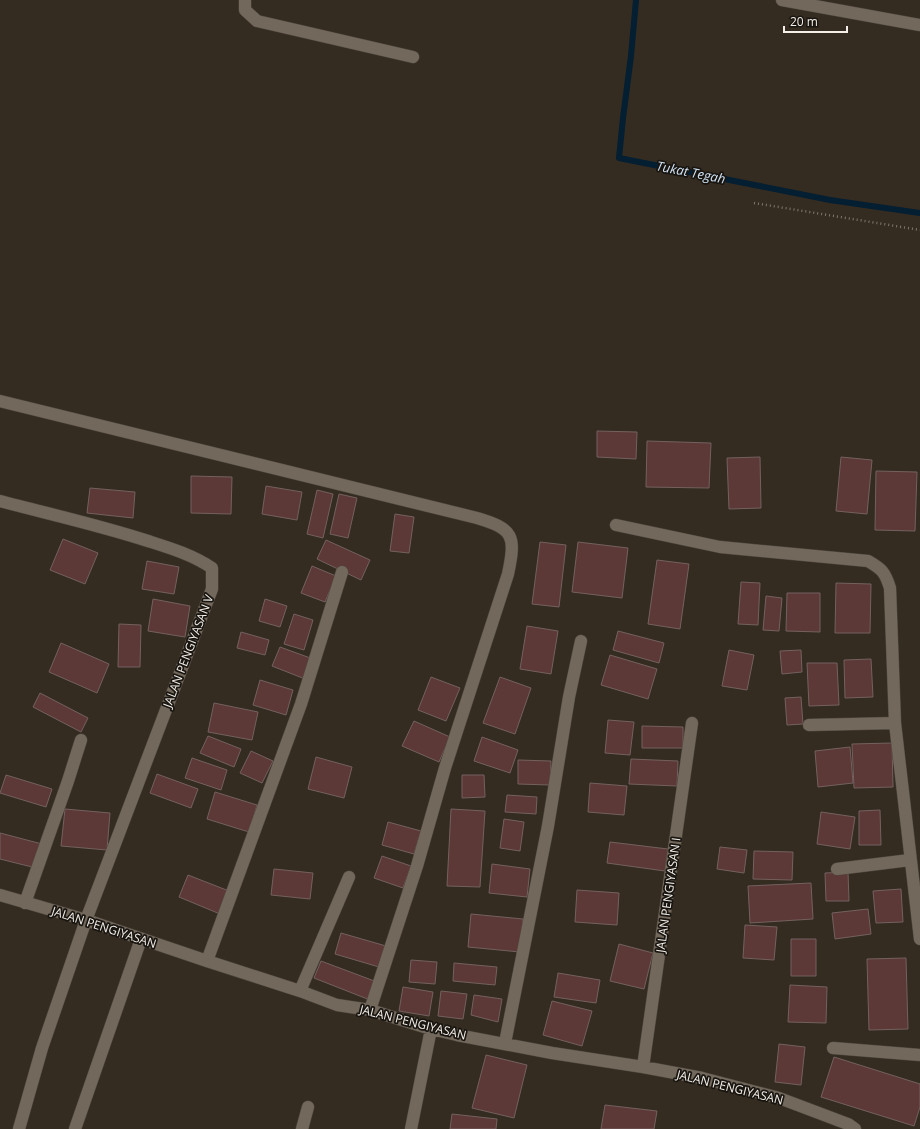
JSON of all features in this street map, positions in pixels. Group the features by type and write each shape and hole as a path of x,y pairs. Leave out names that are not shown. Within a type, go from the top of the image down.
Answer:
{"street":[{"path":"245,0 245,10 257,20 413,57"},
{"path":"782,0 920,25"},
{"path":"0,401 477,518 494,524 507,531 511,541 512,555 508,574 445,768 417,866 370,1010"},
{"name":"JALAN PENGIYASAN V","path":"0,501 114,530 167,547 201,560 212,568 212,589 86,920"},
{"path":"616,525 720,547 868,561 879,567 886,575 890,588 895,723 920,939"},
{"path":"207,961 301,704 342,572"},
{"path":"505,1043 548,826 569,697 581,640"},
{"name":"JALAN PENGIYASAN I","path":"643,1067 692,723"},
{"path":"809,725 895,723"},
{"path":"25,903 81,740"},
{"path":"838,869 910,860"},
{"path":"300,991 349,877"},
{"name":"JALAN PENGIYASAN","path":"0,895 86,920 300,991 337,1005 370,1010 431,1029 552,1053 702,1078 779,1098 848,1124 855,1129"},
{"path":"19,1129 42,1048 86,920"},
{"path":"75,1129 141,939"},
{"path":"411,1129 431,1029"},
{"path":"833,1048 920,1055"},
{"path":"302,1129 308,1107"}],"path":[{"path":"754,203 920,230"}],"building":[{"path":"597,431 637,432 636,459 597,457"},
{"path":"647,441 711,443 709,488 646,487"},
{"path":"760,457 761,508 729,509 727,458"},
{"path":"841,457 872,460 867,514 836,511"},
{"path":"876,471 917,472 915,531 875,530"},
{"path":"191,476 232,477 231,514 191,513"},
{"path":"266,486 302,492 297,520 262,514"},
{"path":"90,488 135,492 133,518 87,513"},
{"path":"317,490 333,494 323,538 307,534"},
{"path":"339,494 357,498 348,538 330,534"},
{"path":"395,514 414,517 409,553 390,551"},
{"path":"63,539 98,553 85,584 50,570"},
{"path":"326,540 370,560 361,580 317,559"},
{"path":"540,542 566,545 559,607 532,604"},
{"path":"578,542 628,548 622,598 572,592"},
{"path":"657,560 689,564 680,629 648,624"},
{"path":"147,561 179,567 174,594 142,589"},
{"path":"312,566 336,576 325,602 301,593"},
{"path":"741,582 760,583 758,625 738,624"},
{"path":"836,583 871,584 870,633 835,633"},
{"path":"787,593 820,593 820,632 786,631"},
{"path":"766,596 782,598 779,631 763,630"},
{"path":"153,599 190,606 185,637 148,631"},
{"path":"265,599 287,606 280,627 259,621"},
{"path":"294,614 313,620 304,650 284,644"},
{"path":"119,624 141,625 140,667 118,667"},
{"path":"527,626 558,631 551,674 520,669"},
{"path":"618,631 664,643 659,663 613,650"},
{"path":"241,632 269,640 265,655 237,648"},
{"path":"61,643 109,664 97,693 49,672"},
{"path":"280,647 313,659 305,679 272,666"},
{"path":"729,650 754,655 747,690 722,686"},
{"path":"801,650 802,672 782,674 780,651"},
{"path":"610,655 657,669 648,699 601,685"},
{"path":"871,659 873,697 845,698 844,660"},
{"path":"807,663 837,663 839,705 809,706"},
{"path":"431,677 460,688 446,721 418,710"},
{"path":"500,677 531,688 515,734 483,723"},
{"path":"260,680 293,690 286,715 253,705"},
{"path":"40,693 88,718 81,732 33,707"},
{"path":"801,697 803,724 787,725 785,698"},
{"path":"214,703 258,712 252,740 208,732"},
{"path":"608,720 634,722 630,755 605,753"},
{"path":"414,721 450,737 439,762 402,746"},
{"path":"642,726 683,727 683,748 642,748"},
{"path":"208,736 241,749 234,767 200,753"},
{"path":"482,737 518,750 510,773 474,761"},
{"path":"892,743 893,787 854,788 852,744"},
{"path":"850,747 853,783 818,787 815,751"},
{"path":"251,751 273,761 262,783 240,773"},
{"path":"316,757 352,767 344,798 308,789"},
{"path":"192,758 227,770 221,790 185,778"},
{"path":"631,759 678,761 677,786 629,784"},
{"path":"518,760 551,761 550,785 518,784"},
{"path":"157,774 198,789 191,808 150,793"},
{"path":"6,775 52,789 46,807 0,793"},
{"path":"462,775 484,775 485,797 462,798"},
{"path":"590,783 627,786 624,815 588,812"},
{"path":"215,792 257,805 249,832 207,819"},
{"path":"507,795 537,797 536,814 505,812"},
{"path":"65,809 110,813 107,850 61,846"},
{"path":"451,809 485,811 480,887 447,886"},
{"path":"880,810 881,845 859,845 859,811"},
{"path":"821,812 855,817 850,849 817,844"},
{"path":"504,819 524,822 520,851 500,848"},
{"path":"388,822 421,831 414,854 382,845"},
{"path":"0,833 42,844 36,868 0,859"},
{"path":"610,842 668,849 665,871 607,863"},
{"path":"720,847 747,850 744,873 717,869"},
{"path":"754,851 793,852 792,880 753,879"},
{"path":"382,856 411,866 403,888 374,878"},
{"path":"492,864 530,869 527,897 489,893"},
{"path":"274,869 313,873 310,899 271,895"},
{"path":"848,872 849,901 826,901 825,873"},
{"path":"188,875 229,891 220,914 179,897"},
{"path":"811,883 813,919 750,923 748,886"},
{"path":"901,889 903,922 876,923 873,891"},
{"path":"577,890 619,893 617,925 575,922"},
{"path":"868,909 871,934 835,939 832,913"},
{"path":"471,914 523,919 520,952 468,947"},
{"path":"745,925 777,927 774,960 743,958"},
{"path":"341,933 386,946 379,967 335,954"},
{"path":"791,939 816,939 816,976 791,976"},
{"path":"619,944 653,953 644,989 610,981"},
{"path":"906,958 908,1029 869,1030 867,959"},
{"path":"411,960 437,962 435,984 409,982"},
{"path":"321,961 377,982 370,1000 314,978"},
{"path":"454,963 497,967 495,985 453,981"},
{"path":"558,973 600,980 596,1003 554,997"},
{"path":"790,985 827,987 826,1023 788,1022"},
{"path":"403,987 433,992 429,1016 399,1011"},
{"path":"441,991 467,994 463,1019 438,1016"},
{"path":"474,995 502,999 498,1022 471,1015"},
{"path":"552,1001 592,1011 582,1046 543,1035"},
{"path":"779,1044 805,1047 801,1085 775,1082"},
{"path":"486,1055 527,1065 514,1118 472,1108"},
{"path":"834,1057 920,1084 920,1107 914,1126 821,1097"},
{"path":"605,1105 657,1111 654,1129 601,1129"},
{"path":"452,1114 497,1119 496,1129 450,1129"}],"waterway":[{"name":"Tukat Tegah","path":"636,0 619,158 830,200 920,213"}]}
